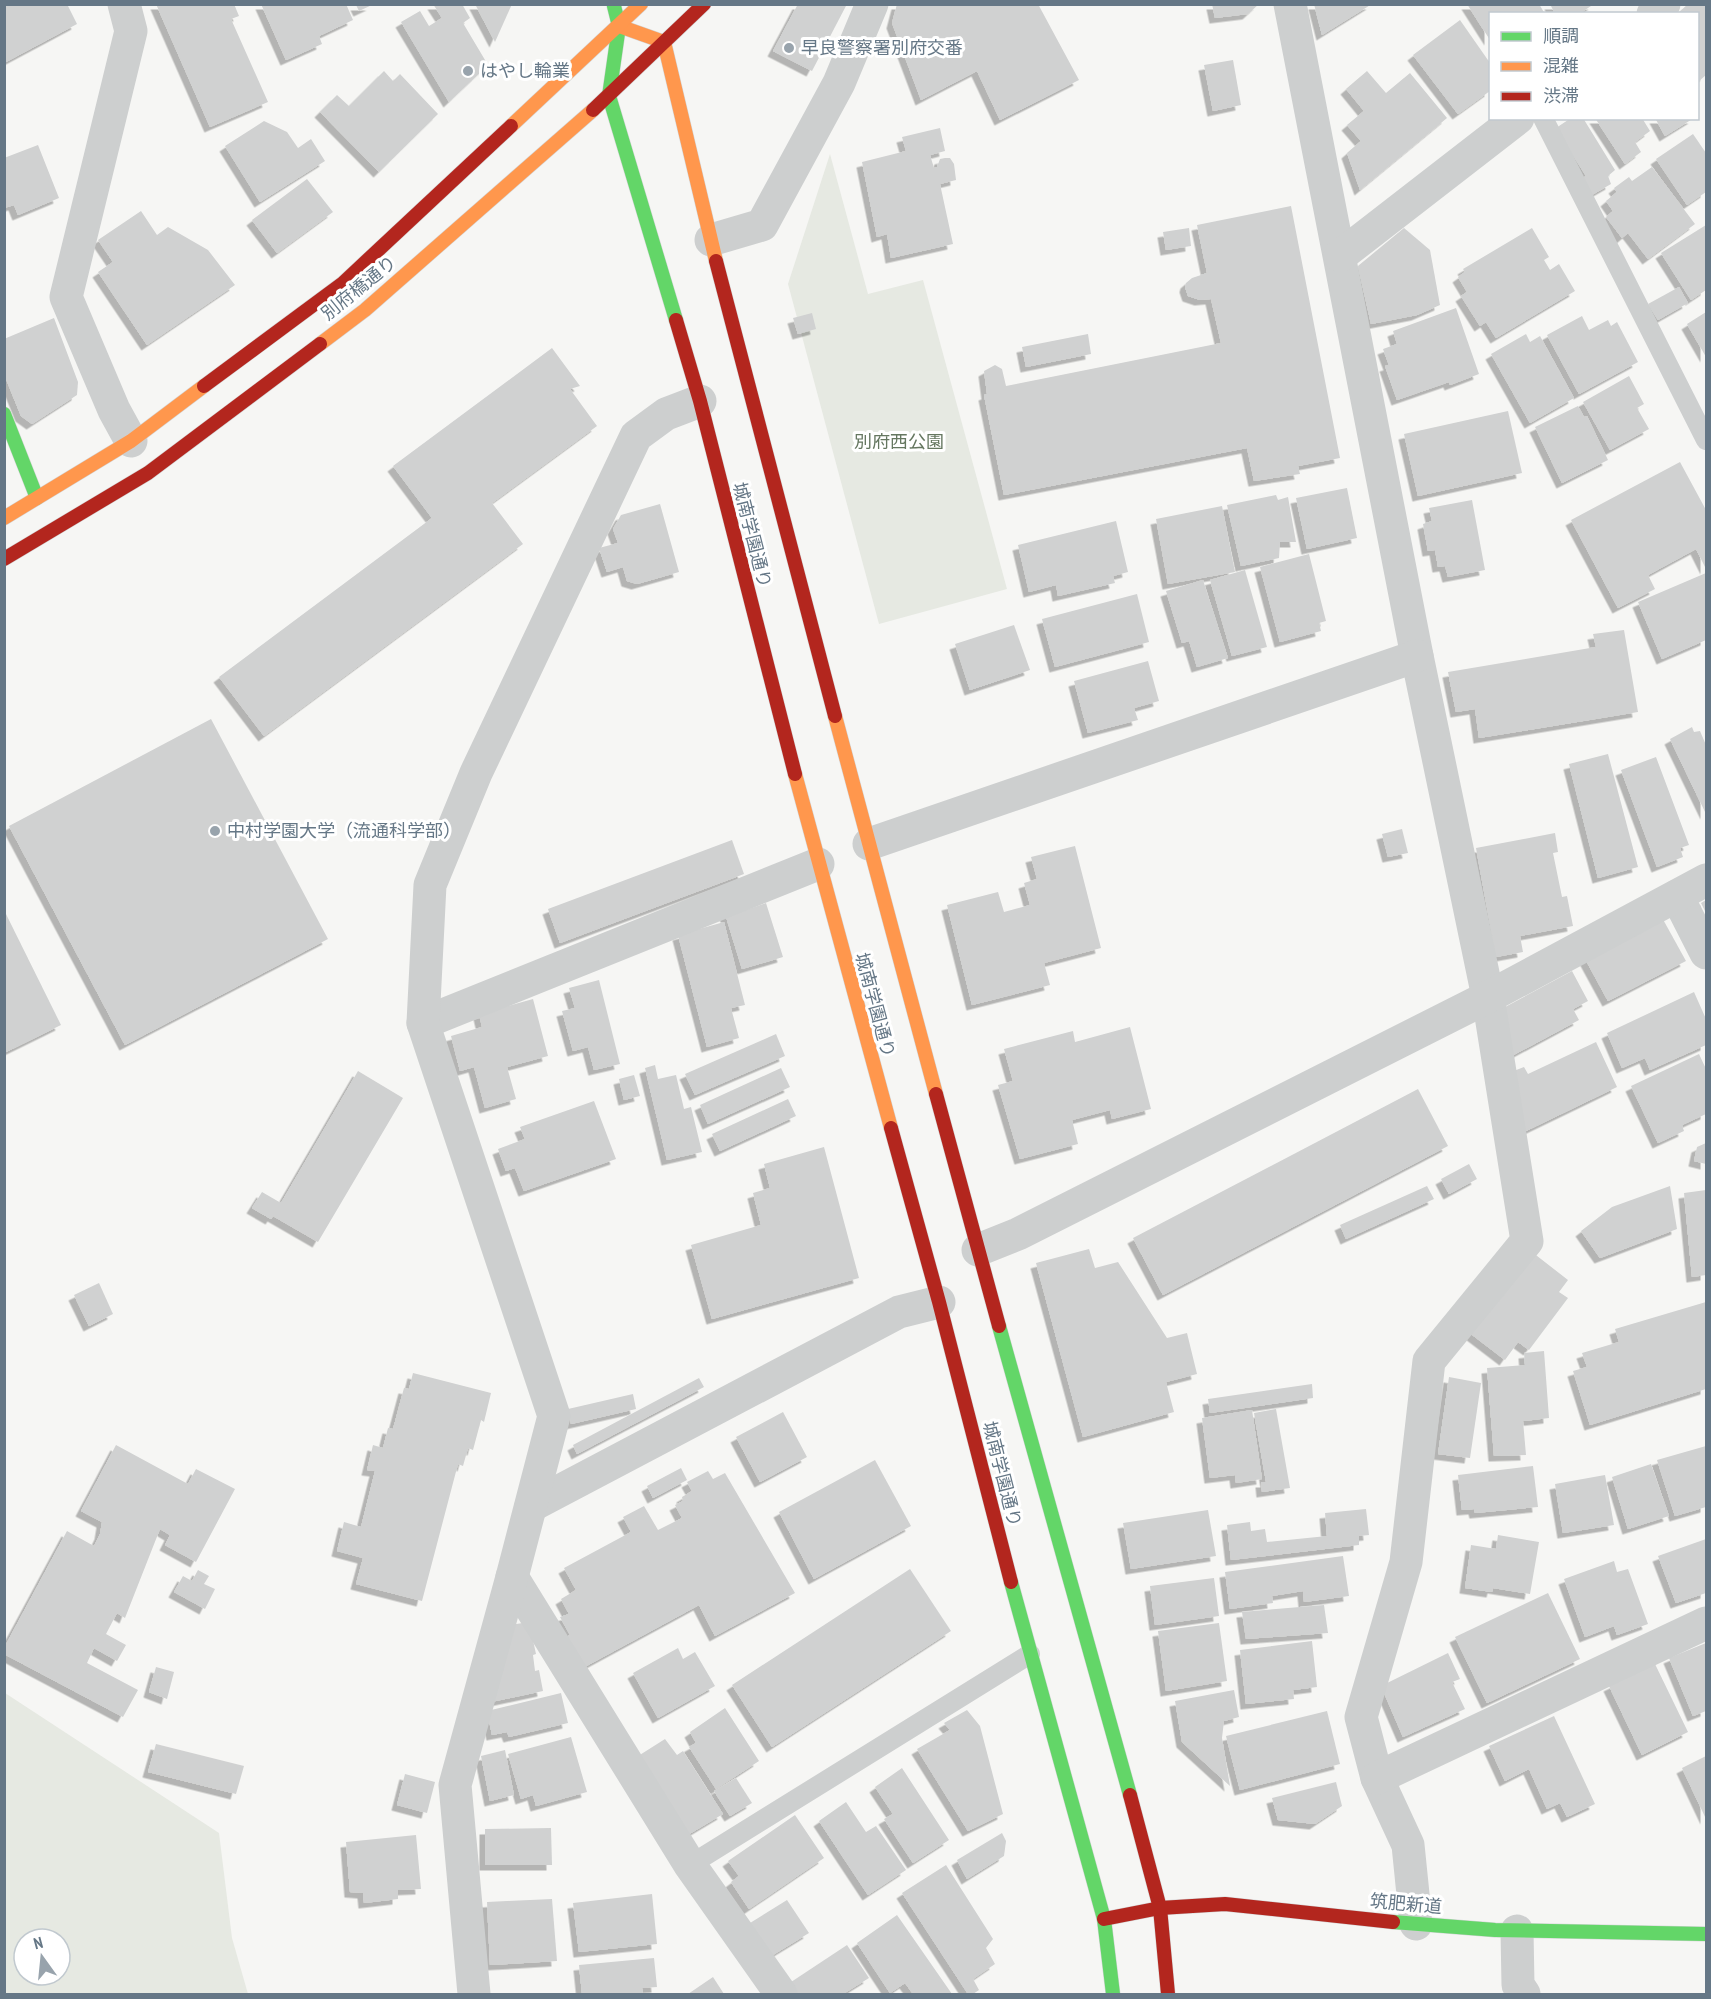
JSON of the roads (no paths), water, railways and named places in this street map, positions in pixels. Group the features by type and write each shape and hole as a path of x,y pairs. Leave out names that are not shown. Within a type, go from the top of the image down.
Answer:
{"main road":[{"path":"614,4 619,26 664,42"},
{"name":"別府橋通り","path":"4,518 131,441 343,283 641,4"},
{"name":"別府橋通り","path":"4,559 148,473 365,310 609,96 704,4"},
{"name":"城南学園通り","path":"619,26 609,96 700,401 818,864 939,1302 1030,1654 1104,1919 1113,1995"},
{"name":"城南学園通り","path":"664,42 711,240 869,844 978,1250 1082,1619 1160,1908 1168,1995"},
{"path":"4,414 37,498"},
{"name":"筑肥新道","path":"1104,1919 1160,1908 1225,1904 1416,1924 1517,1931 1707,1934"}],"street":[{"path":"124,4 131,31 66,297 114,410 131,441"},
{"path":"711,240 762,225 838,83 872,4"},
{"path":"1290,4 1417,656 1488,997 1527,1241 1429,1361 1406,1562 1361,1717 1377,1778 1408,1845 1416,1924"},
{"path":"1340,256 1515,120"},
{"path":"474,1995 455,1785 554,1416 423,1023 430,885 476,773 636,436 666,414 700,401"},
{"path":"869,844 1417,656"},
{"path":"423,1023 818,864"},
{"path":"978,1250 1018,1234 1488,997 1707,880"},
{"path":"1677,896 1707,953"},
{"path":"531,1506 899,1312 939,1302"},
{"path":"512,1577 690,1865 781,1995"},
{"path":"1377,1778 1707,1623"},
{"path":"1517,1931 1518,1984 1524,1995"}],"lane":[{"path":"1543,120 1707,440"},
{"path":"690,1865 1030,1654"}],"place":[{"name":"早良警察署別府交番","path":"789,48"},
{"name":"はやし輪業","path":"468,71"},
{"name":"中村学園大学（流通科学部）","path":"215,831"}],"park label":[{"name":"別府西公園","path":"899,442"}]}
